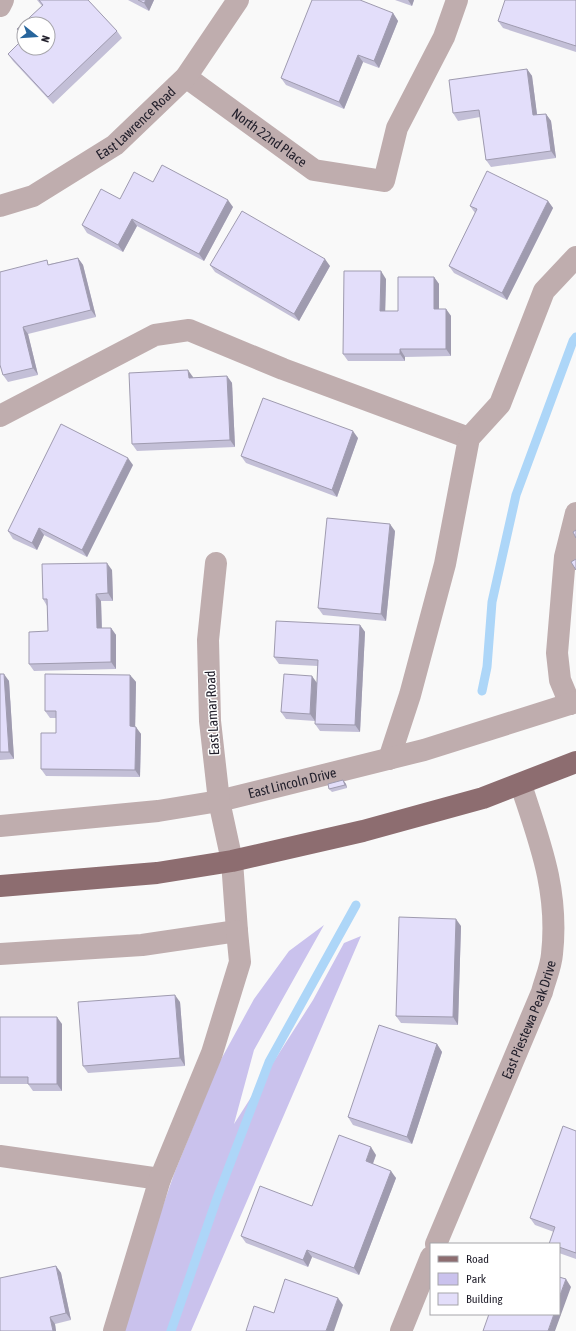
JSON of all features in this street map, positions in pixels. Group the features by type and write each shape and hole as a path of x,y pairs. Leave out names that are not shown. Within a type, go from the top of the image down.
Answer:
{"main road":[{"path":"0,886 157,873 232,861 363,831 483,798 521,785 576,762"}],"street":[{"path":"0,6 3,0"},
{"name":"East Lawrence Road","path":"0,206 33,196 114,145 186,77 238,0"},
{"name":"North 22nd Place","path":"186,77 314,170 384,181 397,128 444,37 457,0"},
{"path":"389,759 410,695 445,564 469,438 500,404 544,291 576,257"},
{"path":"0,416 155,335 189,330 283,369 469,438"},
{"path":"573,703 560,680 556,653 565,557 576,513"},
{"name":"East Lamar Road","path":"216,563 208,640 210,721 218,802 232,861"},
{"name":"East Lincoln Drive","path":"0,826 158,811 218,802 424,750 573,703"},
{"name":"East Piestewa Peak Drive","path":"436,1243 542,992 552,956 554,922 548,869 521,785"},
{"path":"114,1331 160,1179 212,1054 240,962 232,861"},
{"path":"0,954 142,945 237,931"},
{"path":"0,1156 160,1179"},
{"path":"401,1331 430,1259"}],"green space":[{"path":"324,925 254,1050 234,1124 313,1000 344,943 361,936 191,1331 123,1331 131,1298 174,1174 218,1065 254,999 289,951"}],"building":[{"path":"39,0 88,0 117,31 48,97 8,54 16,46 16,56 56,56 56,16 31,16 43,5"},
{"path":"138,0 146,0 144,3"},
{"path":"312,0 360,0 393,13 374,61 358,55 339,102 281,78"},
{"path":"505,0 576,0 576,46 498,21"},
{"path":"527,69 533,115 546,114 551,151 486,160 479,110 453,113 449,80"},
{"path":"162,165 228,200 199,254 132,219 118,245 82,225 101,189 120,199 134,172 153,182"},
{"path":"487,171 548,201 502,293 449,266 477,209 470,206"},
{"path":"242,211 325,259 294,314 210,265"},
{"path":"78,258 91,310 23,327 33,368 3,375 0,365 0,272 47,260 48,265"},
{"path":"344,271 381,271 380,311 398,311 398,277 434,277 434,309 446,309 446,349 400,349 400,354 343,354"},
{"path":"188,370 189,378 227,376 230,440 132,444 129,373"},
{"path":"263,398 353,431 332,490 241,456"},
{"path":"61,424 128,458 82,550 39,528 32,543 8,531"},
{"path":"327,518 390,524 381,614 318,608"},
{"path":"576,530 576,538 573,532"},
{"path":"576,559 576,570 571,562"},
{"path":"107,563 108,593 96,594 97,628 111,628 111,662 29,664 29,632 48,631 47,599 43,599 42,564"},
{"path":"276,621 360,625 355,725 315,724 318,660 274,657"},
{"path":"0,674 4,674 9,752 0,752"},
{"path":"45,674 130,675 130,726 136,727 135,770 41,769 41,733 56,733 56,711 45,711"},
{"path":"284,674 312,676 310,714 281,712"},
{"path":"343,780 345,785 329,789 328,784"},
{"path":"399,917 456,919 453,1017 396,1016"},
{"path":"175,995 180,1058 83,1066 78,1002"},
{"path":"0,1017 57,1017 57,1084 28,1084 28,1077 0,1077"},
{"path":"379,1025 437,1044 407,1137 348,1117"},
{"path":"563,1126 576,1131 576,1253 560,1247 560,1243 549,1243 555,1227 530,1218"},
{"path":"339,1135 371,1147 366,1161 391,1171 354,1268 307,1250 303,1260 241,1236 260,1186 312,1206"},
{"path":"56,1266 66,1313 50,1317 53,1331 0,1331 0,1278"},
{"path":"560,1277 566,1279 560,1295"},
{"path":"285,1279 338,1298 326,1331 246,1331 254,1306 274,1313"},
{"path":"489,1315 554,1315 548,1331 483,1331"}],"waterway":[{"path":"482,691 487,667 492,602 516,495 573,341 576,337"},
{"path":"171,1331 217,1198 269,1062 356,905"}]}
